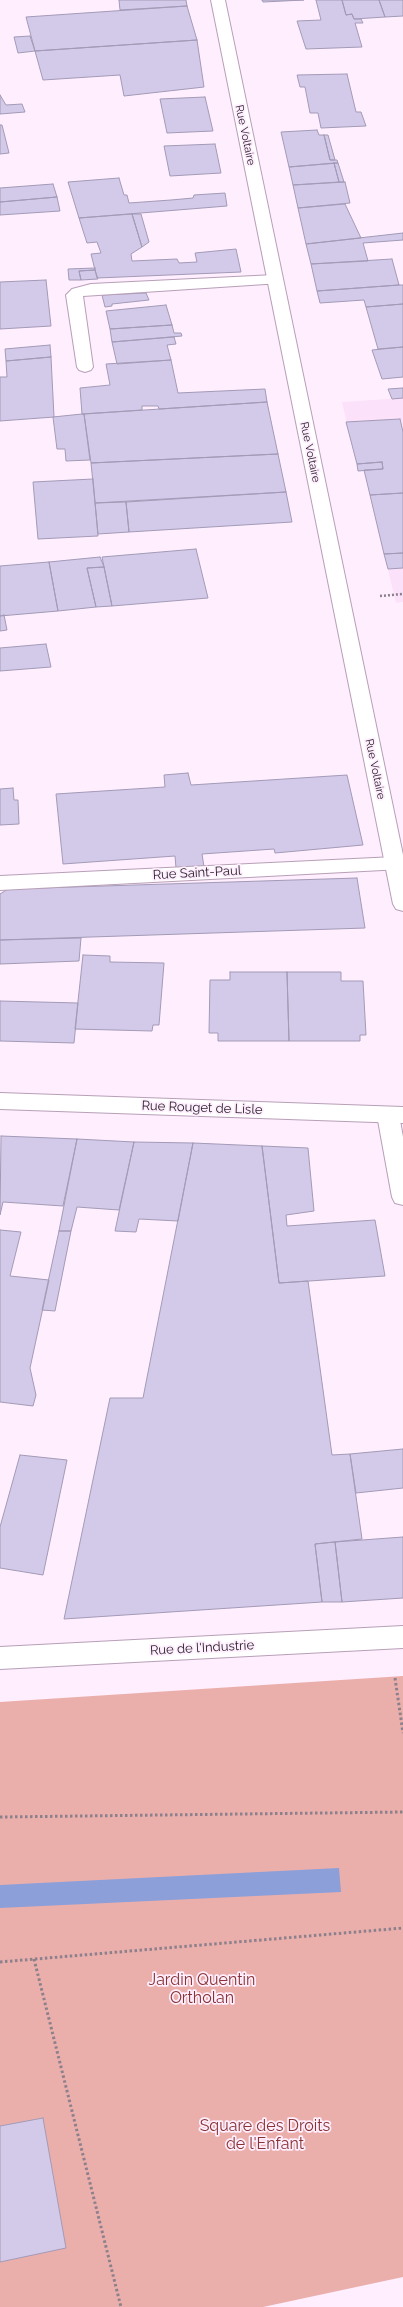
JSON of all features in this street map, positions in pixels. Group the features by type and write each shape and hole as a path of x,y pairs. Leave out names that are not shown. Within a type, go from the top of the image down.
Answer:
{"street":[{"name":"Rue Voltaire","path":"218,0 403,904"},
{"path":"85,367 74,295 78,292 91,289 275,280"},
{"name":"Rue Saint-Paul","path":"0,883 395,864"},
{"name":"Rue Rouget de Lisle","path":"0,1101 396,1115"},
{"path":"396,1115 403,1197"},
{"name":"Rue de l'Industrie","path":"0,1658 397,1638"}],"path":[{"path":"397,1638 403,1733"},
{"path":"0,1817 403,1812"},
{"path":"0,1962 403,1928"},
{"path":"34,1959 121,2307"}],"shaded area":[{"path":"403,398 403,602 396,603 364,470 358,471 342,402"}],"green space":[{"name":"Jardin Quentin Ortholan","path":"403,1676 403,2277 263,2307 0,2307 0,1702"}],"water":[{"path":"339,1868 341,1892 0,1908 0,1885"}],"building":[{"path":"119,0 186,0 187,6 120,10"},
{"path":"262,0 304,0 263,2"},
{"path":"316,0 342,0 346,15 352,14 354,19 361,19 363,23 355,23 362,47 306,49 297,21 321,20"},
{"path":"342,0 379,0 385,17 354,19 352,14 346,15"},
{"path":"379,0 403,0 403,16 385,17"},
{"path":"187,6 197,40 35,51 26,17"},
{"path":"30,36 35,51 18,53 14,37"},
{"path":"197,40 204,87 124,96 120,75 43,80 35,51"},
{"path":"347,74 356,112 361,112 366,126 321,128 318,113 310,113 305,87 300,87 297,75"},
{"path":"0,95 6,105 22,104 25,112 0,114"},
{"path":"205,97 213,131 167,133 160,99"},
{"path":"0,125 2,125 9,153 0,154"},
{"path":"317,130 319,135 324,135 330,160 337,160 338,163 289,167 281,132"},
{"path":"324,135 328,135 335,160 330,160"},
{"path":"215,144 221,173 170,176 164,146"},
{"path":"334,163 339,182 293,185 289,167"},
{"path":"334,163 338,163 344,182 339,182"},
{"path":"119,178 124,195 127,195 129,203 193,198 194,195 225,193 227,206 79,218 68,182"},
{"path":"345,182 350,203 298,208 293,185"},
{"path":"53,184 57,197 0,202 0,188"},
{"path":"57,197 60,211 0,215 0,202"},
{"path":"345,204 361,238 306,244 298,208"},
{"path":"132,214 142,247 131,254 132,261 177,259 179,263 197,262 195,253 236,249 241,272 97,278 91,254 101,253 97,242 87,243 79,218"},
{"path":"132,214 141,214 149,242 142,247"},
{"path":"403,233 403,240 363,243 368,261 311,264 306,244"},
{"path":"392,259 399,285 317,291 311,264"},
{"path":"95,268 95,270 79,271 81,280 69,280 68,269"},
{"path":"95,270 98,279 81,280 79,271"},
{"path":"46,280 51,326 0,329 0,282"},
{"path":"403,285 403,304 366,307 364,300 320,303 317,291"},
{"path":"146,293 149,300 112,304 112,306 105,307 102,295"},
{"path":"403,304 403,347 378,349 366,307"},
{"path":"166,305 172,325 110,329 106,311"},
{"path":"172,325 174,333 181,333 182,336 112,342 110,329"},
{"path":"174,337 176,344 167,345 171,360 117,364 112,342"},
{"path":"50,345 51,357 6,361 5,349"},
{"path":"403,347 403,377 382,379 372,350"},
{"path":"51,357 54,417 0,421 0,377 7,377 6,361"},
{"path":"171,360 178,393 265,389 267,402 159,409 158,406 142,406 142,410 82,414 80,388 110,385 106,364"},
{"path":"403,388 403,398 392,399 388,389"},
{"path":"267,402 278,454 91,463 84,414"},
{"path":"84,414 90,460 66,461 65,449 57,449 53,417"},
{"path":"400,419 403,432 403,493 370,495 364,470 383,469 382,462 357,464 346,422"},
{"path":"278,454 286,492 95,503 91,463"},
{"path":"382,462 383,469 358,471 357,464"},
{"path":"93,479 98,536 38,539 33,482"},
{"path":"286,492 292,522 129,532 126,502"},
{"path":"403,493 403,553 384,554 370,495"},
{"path":"126,502 129,532 98,534 95,503"},
{"path":"196,549 208,598 112,606 102,557"},
{"path":"403,553 403,568 388,569 384,554"},
{"path":"100,557 104,567 87,568 96,607 58,611 49,562"},
{"path":"49,562 58,611 0,616 0,566"},
{"path":"104,567 112,606 96,607 87,568"},
{"path":"4,615 7,630 0,631 0,616"},
{"path":"46,644 51,667 0,671 0,648"},
{"path":"188,773 191,785 347,775 363,845 275,853 274,849 202,854 204,867 176,868 175,856 63,864 56,794 165,787 164,775"},
{"path":"13,788 14,800 18,800 19,824 0,825 0,789"},
{"path":"357,878 365,928 0,940 0,894 8,889"},
{"path":"81,938 79,961 0,964 0,940"},
{"path":"83,955 110,956 110,962 164,963 159,1025 153,1025 152,1031 75,1029"},
{"path":"230,972 287,972 289,1041 218,1041 218,1033 209,1033 210,980 230,980"},
{"path":"287,972 341,972 341,981 363,981 366,1035 360,1035 360,1041 289,1041"},
{"path":"0,1001 78,1003 74,1043 0,1041"},
{"path":"1,1136 77,1139 63,1206 3,1202 0,1215"},
{"path":"77,1139 134,1142 119,1210 77,1207 71,1231 59,1231"},
{"path":"134,1142 193,1143 178,1221 139,1219 136,1232 115,1231"},
{"path":"193,1143 262,1146 279,1283 308,1281 332,1455 350,1454 362,1539 315,1544 322,1602 64,1619 110,1398 143,1398"},
{"path":"262,1146 308,1148 314,1211 286,1215 287,1226 375,1220 385,1276 279,1283"},
{"path":"0,1230 21,1232 10,1276 49,1280 30,1368 36,1395 33,1406 0,1402"},
{"path":"59,1231 71,1231 55,1311 42,1310"},
{"path":"403,1449 403,1488 356,1493 350,1454"},
{"path":"20,1455 67,1460 43,1575 0,1568 0,1527"},
{"path":"403,1537 403,1598 342,1602 335,1542"},
{"path":"335,1542 342,1602 322,1602 315,1544"},
{"path":"43,2118 66,2248 0,2262 0,2126"}],"park label":[{"name":"Square des Droits de l'Enfant","path":"265,2135"}]}
